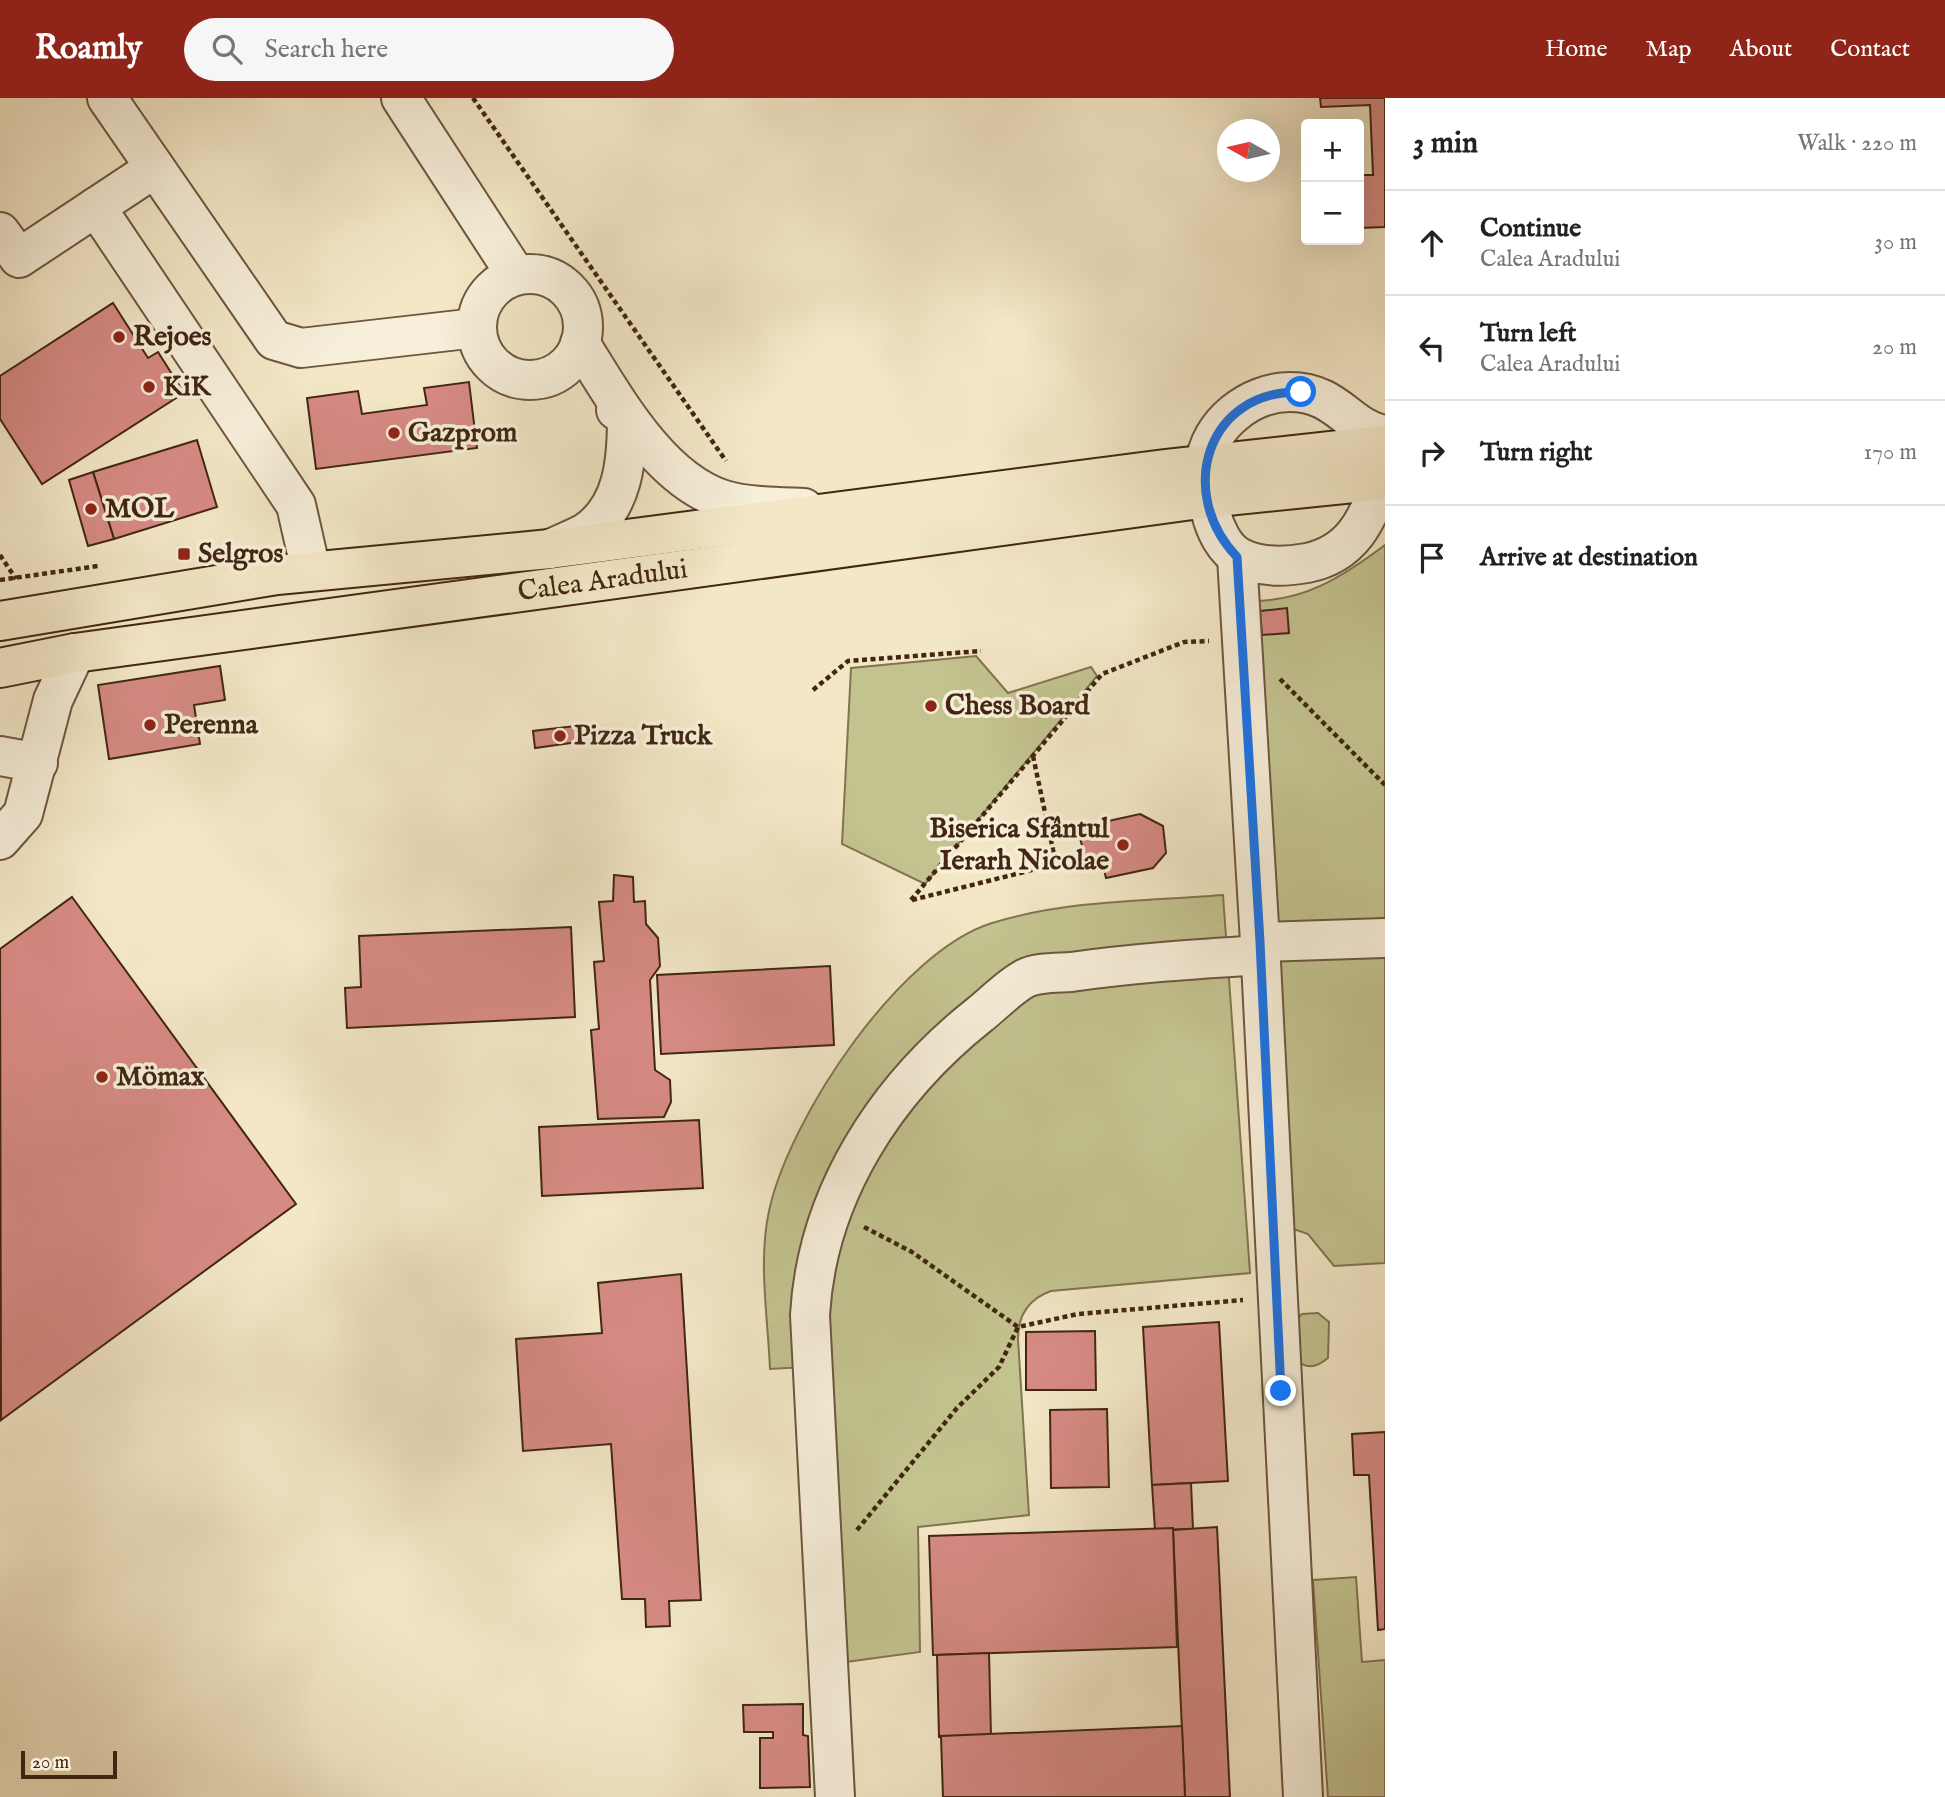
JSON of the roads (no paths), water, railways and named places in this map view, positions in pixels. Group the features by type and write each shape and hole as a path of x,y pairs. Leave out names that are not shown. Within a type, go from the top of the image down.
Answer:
{"main road":[{"name":"Calea Aradului","path":"0,621 193,587 312,571 550,549 859,510 1384,468"},
{"name":"Calea Aradului","path":"0,668 75,653 1206,481"}],"lane":[{"path":"107,98 274,340 301,348 476,328"},
{"path":"401,98 516,275"},
{"path":"0,232 19,258 155,168"},
{"path":"96,207 296,505 312,571"},
{"path":"535,273 553,278 568,290 579,306 583,324 580,343 567,365 546,378 532,380 505,374 493,366 481,349 476,328 479,310 487,294 500,282 516,275 535,273"},
{"path":"580,343 627,418 664,461 692,484 723,500 859,510"},
{"path":"546,378 601,398 627,418"},
{"path":"1303,1797 1260,948 1237,557 1215,527 1206,481 1212,442 1230,417 1241,407 1269,394 1287,392 1317,395 1343,409 1369,431 1385,435"},
{"path":"550,549 587,532 608,509 623,479 627,418"},
{"name":"Calea Aradului","path":"1237,557 1256,564 1284,566 1328,556 1358,534 1372,508 1384,468"},
{"path":"0,840 23,814 53,700 75,653"},
{"path":"0,756 38,763"},
{"path":"835,1797 810,1315 816,1264 832,1211 865,1144 910,1078 938,1047 1026,978 1260,948 1385,938"}],"place":[{"name":"Rejoes","path":"119,337"},
{"name":"KiK","path":"149,387"},
{"name":"Gazprom","path":"394,433"},
{"name":"MOL","path":"91,509"},
{"name":"Selgros","path":"184,554"},
{"name":"Chess Board","path":"931,706"},
{"name":"Perenna","path":"150,725"},
{"name":"Pizza Truck","path":"560,736"},
{"name":"Biserica Sfântul Ierarh Nicolae","path":"1123,845"},
{"name":"Mömax","path":"102,1077"}]}
